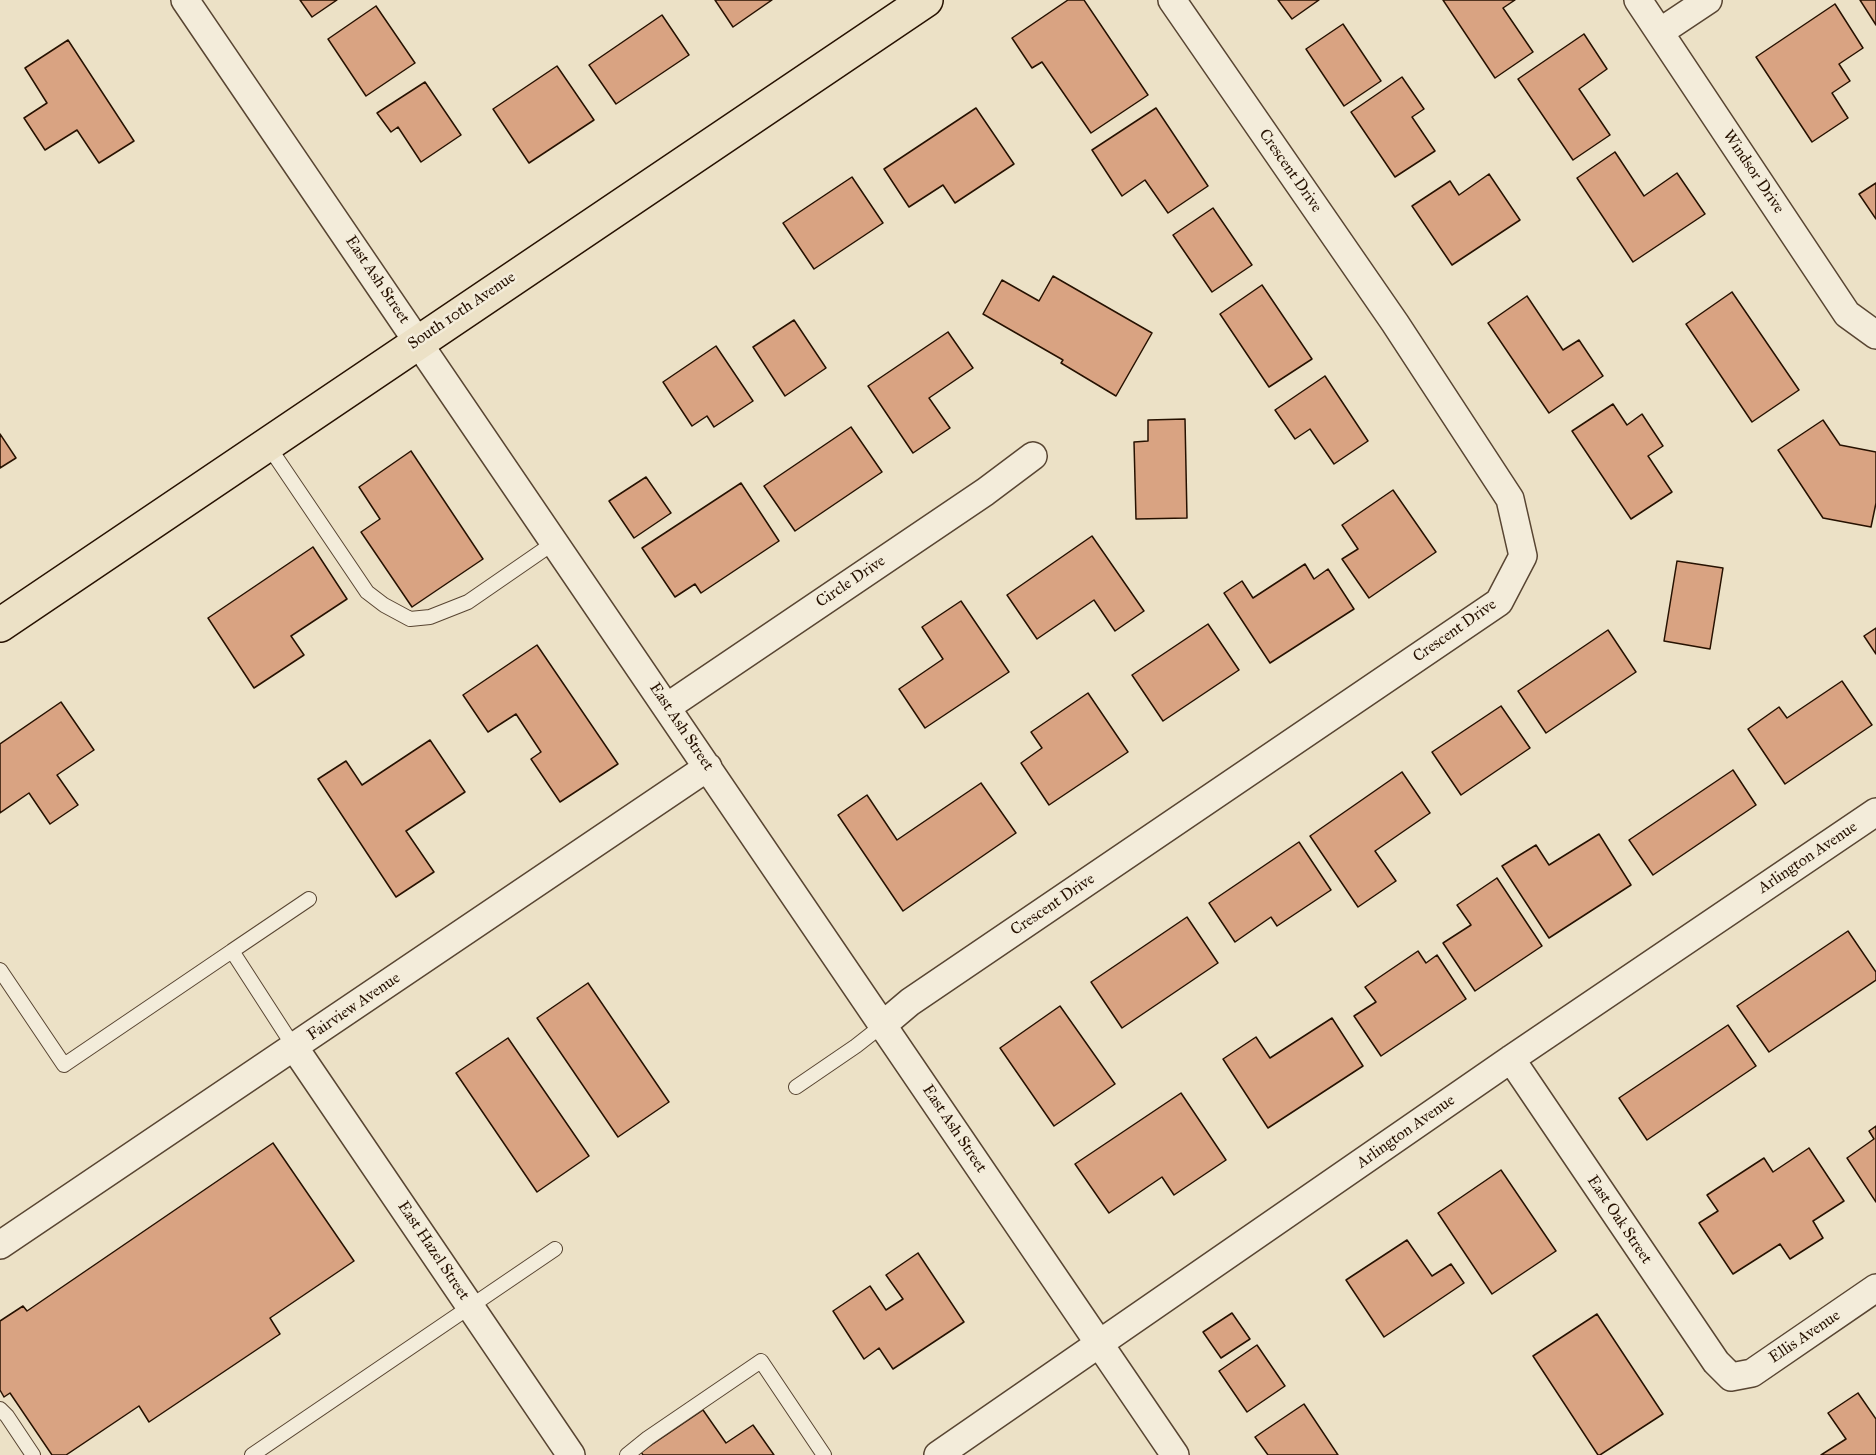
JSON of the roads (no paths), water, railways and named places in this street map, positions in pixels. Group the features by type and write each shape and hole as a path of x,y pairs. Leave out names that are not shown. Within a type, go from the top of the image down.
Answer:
{"main road":[{"name":"South 10th Avenue","path":"0,625 926,0"}],"street":[{"name":"East Ash Street","path":"185,0 884,1024 1175,1455"},
{"name":"Crescent Drive","path":"884,1024 920,996 1499,602 1523,556 1510,499 1395,323 1172,0"},
{"name":"Windsor Drive","path":"1638,0 1847,314 1876,335"},
{"path":"1660,32 1708,0"},
{"name":"Circle Drive","path":"667,707 985,492 1034,456"},
{"name":"Fairview Avenue","path":"0,1245 708,767"},
{"name":"Arlington Avenue","path":"939,1455 1511,1059 1876,812"},
{"name":"East Hazel Street","path":"294,1047 571,1455"},
{"name":"East Oak Street","path":"1511,1059 1716,1362 1731,1377"},
{"name":"Ellis Avenue","path":"1731,1377 1752,1373 1876,1288"}],"lane":[{"path":"267,444 367,592 384,605 410,619 430,617 468,602 555,542"},
{"path":"0,970 64,1065 309,899"},
{"path":"232,951 294,1047"},
{"path":"796,1087 884,1024"},
{"path":"252,1455 555,1249"},
{"path":"627,1455 648,1438 761,1361 824,1455"},
{"path":"0,1409 33,1455"}]}
